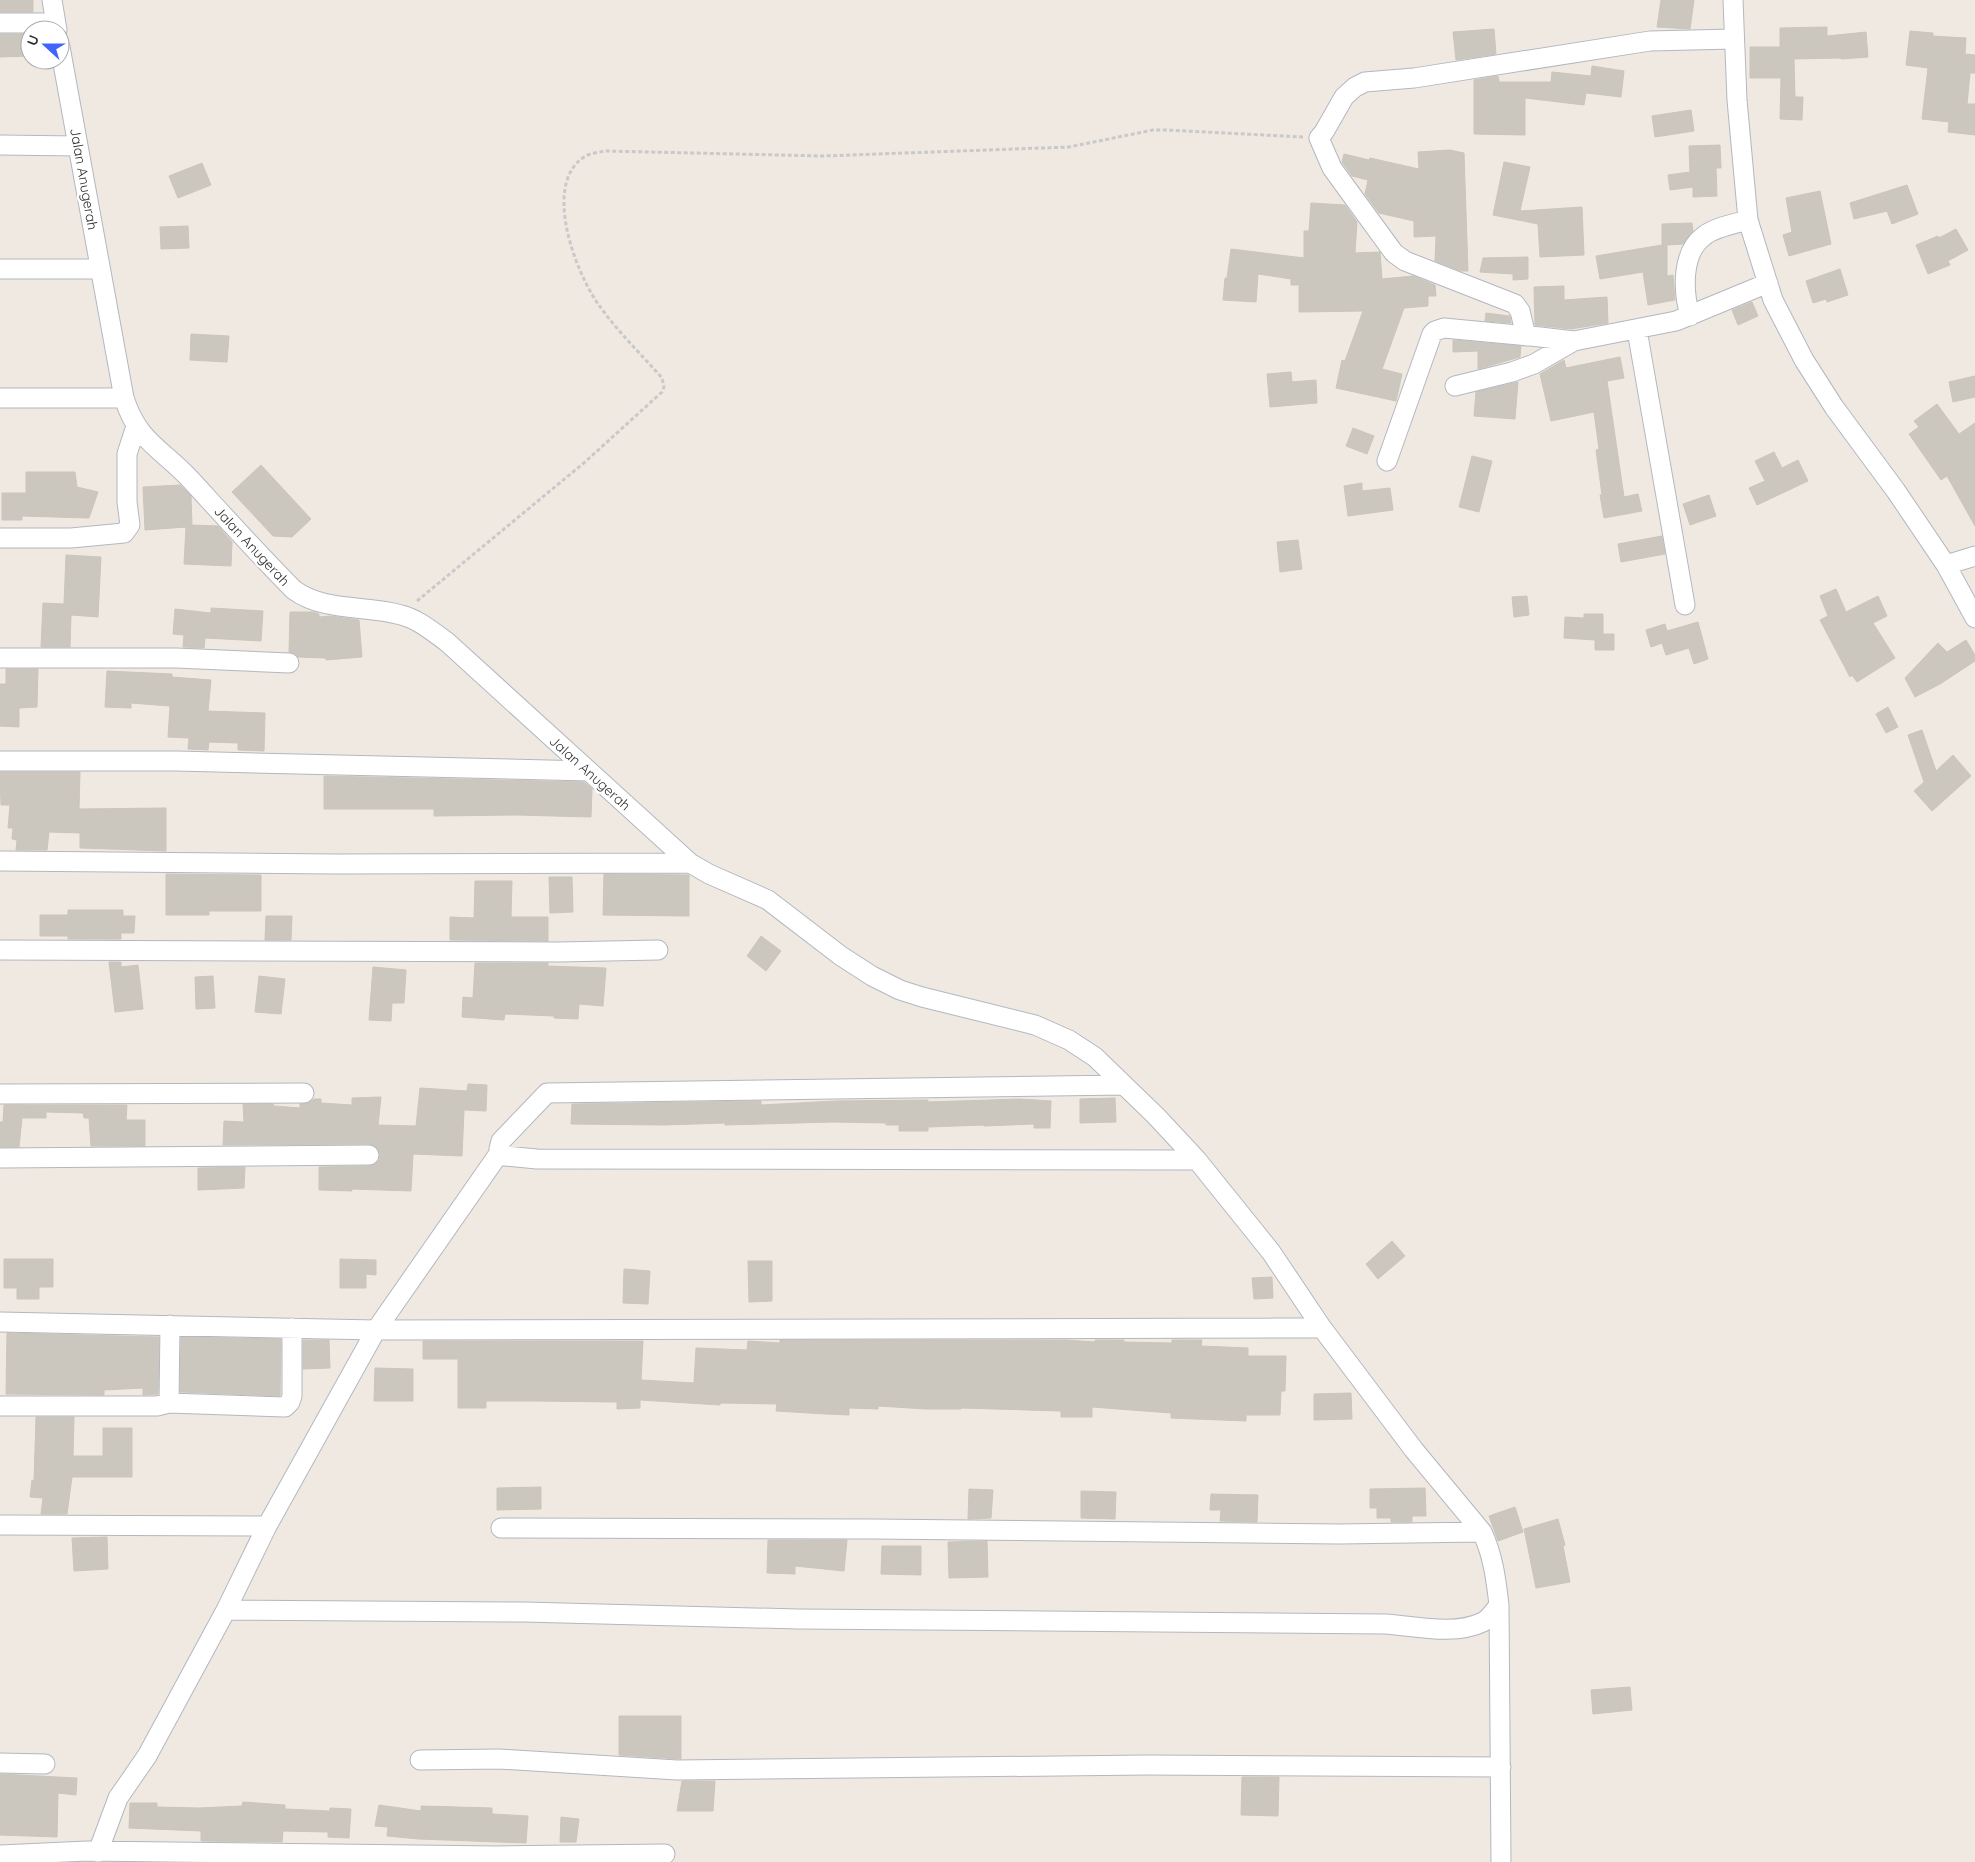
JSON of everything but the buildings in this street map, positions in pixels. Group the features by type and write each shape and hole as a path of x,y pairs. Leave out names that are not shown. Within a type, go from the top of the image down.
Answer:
{"street":[{"path":"52,0 55,20"},
{"path":"1733,0 1739,136 1748,220 1773,300 1804,360 1834,407 1896,491 1946,564 1975,618"},
{"path":"0,23 20,24"},
{"path":"1526,336 1520,311 1515,304 1398,257 1332,168 1318,138 1324,132 1344,97 1355,87 1365,82 1414,78 1650,42 1734,39"},
{"name":"Jalan Anugerah","path":"64,70 124,398 136,426 148,441 186,475 271,567 302,596 326,604 401,614 419,623 447,642 690,863"},
{"path":"0,145 78,146"},
{"path":"1690,316 1685,281 1690,254 1696,244 1704,236 1715,230 1748,220"},
{"path":"0,269 100,269"},
{"path":"1387,460 1432,334 1435,331 1444,328 1574,342 1637,330 1690,316 1768,283"},
{"path":"1637,330 1685,605"},
{"path":"1455,386 1512,372 1534,364 1574,342"},
{"path":"0,398 124,398"},
{"path":"0,538 72,538 127,532 130,525 127,502 127,454 136,426"},
{"path":"1946,564 1975,556"},
{"path":"0,658 176,658 289,663"},
{"path":"0,761 176,761 589,772"},
{"path":"0,861 326,864 690,863 768,900 841,956 872,976 900,990 1035,1025 1081,1047 1095,1057 1124,1085 1198,1160 1271,1252 1322,1328 1414,1450 1482,1532 1489,1547 1496,1573 1499,1605 1501,1862"},
{"path":"0,950 560,952 658,950"},
{"path":"92,1852 118,1798 147,1756 226,1610 267,1526 376,1330 500,1152 501,1141 547,1093 1124,1085"},
{"path":"0,1094 304,1093"},
{"path":"500,1152 505,1156 537,1159 1198,1160"},
{"path":"0,1158 369,1155"},
{"path":"0,1322 376,1330 1322,1328"},
{"path":"169,1403 170,1326"},
{"path":"0,1406 157,1406 169,1403 285,1408 292,1396 292,1328"},
{"path":"0,1525 267,1526"},
{"path":"501,1528 874,1529 1339,1534 1482,1532"},
{"path":"226,1610 514,1612 798,1619 1385,1624 1446,1629 1466,1627 1484,1621 1499,1605"},
{"path":"420,1760 499,1759 683,1770 1147,1765 1501,1767"},
{"path":"0,1763 45,1764"},
{"path":"7,1855 92,1852 496,1856 664,1854"}],"path":[{"path":"401,614 585,462 662,392 664,387 662,378 601,308 578,267 570,242 565,213 565,190 572,170 585,156 606,151 823,156 1069,147 1153,130 1318,138"}]}
